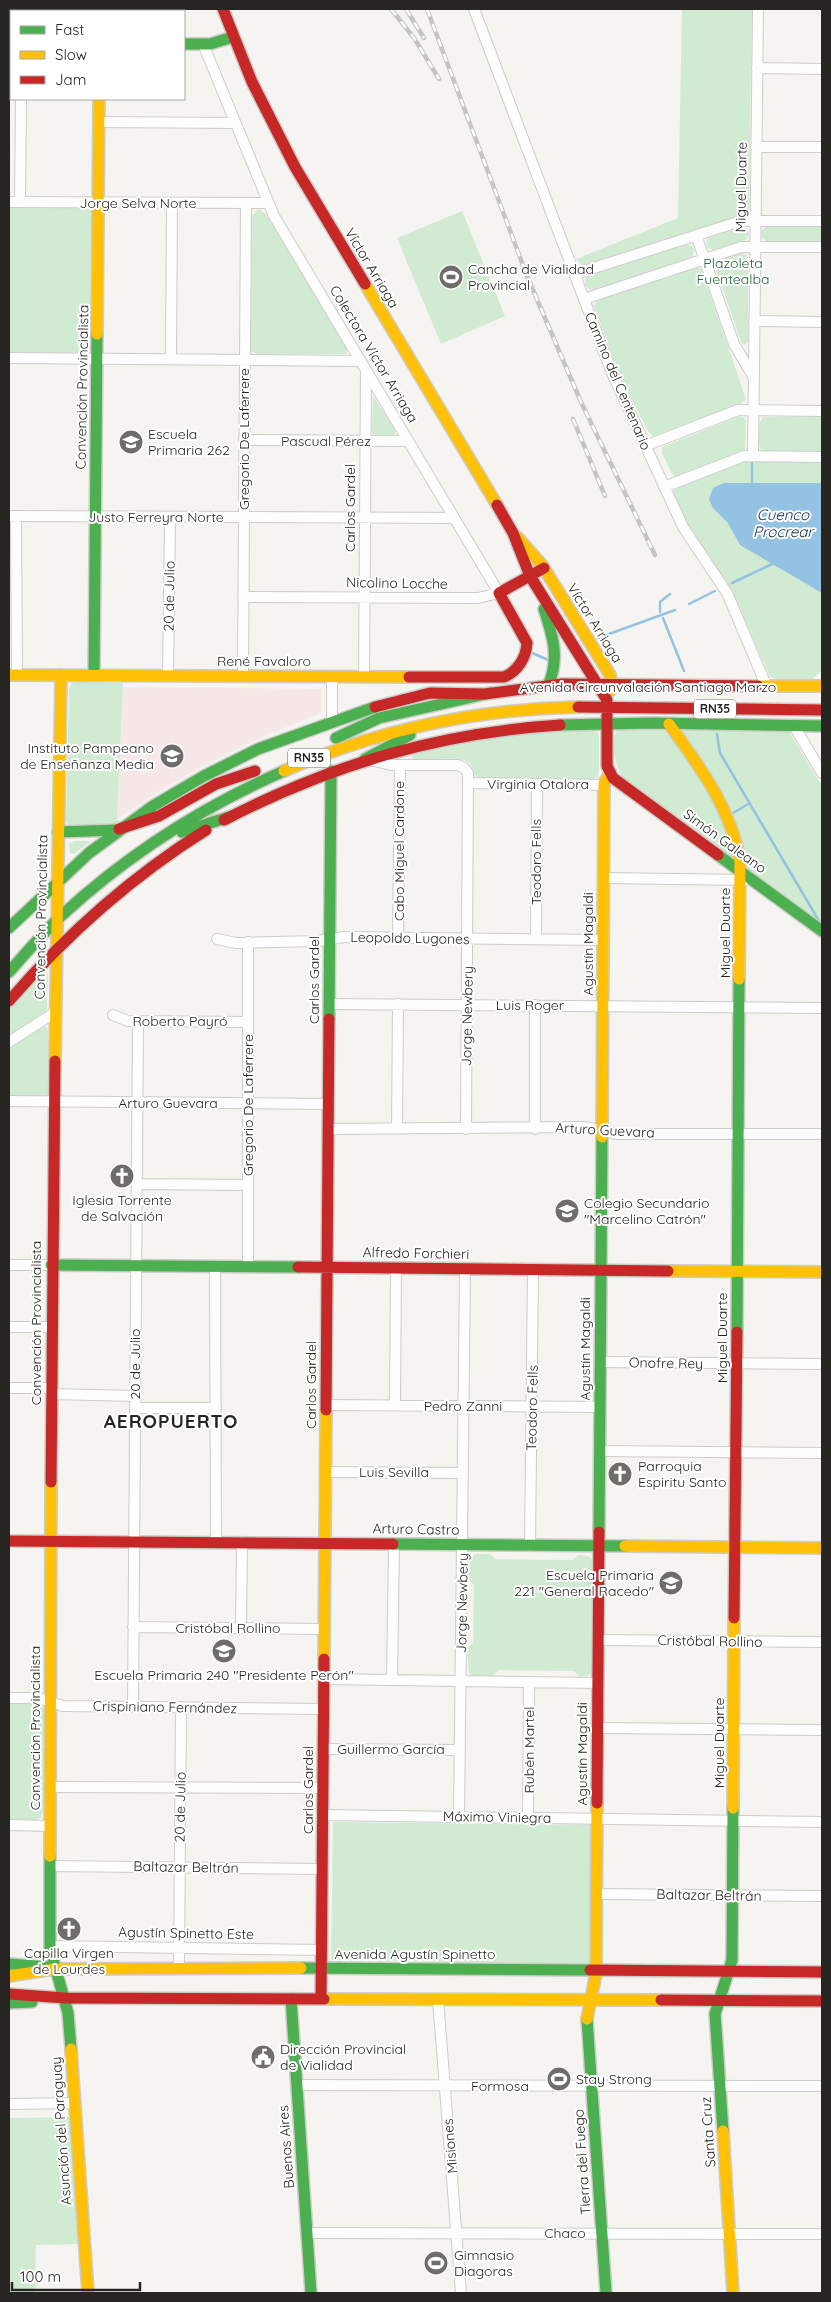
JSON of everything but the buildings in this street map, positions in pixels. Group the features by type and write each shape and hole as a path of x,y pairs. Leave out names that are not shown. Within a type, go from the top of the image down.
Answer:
{"main road":[{"name":"Víctor Arriaga","path":"222,9 254,87 295,167 513,533 530,576 597,683 607,703"},
{"path":"185,44 214,43 233,37"},
{"name":"Convención Provincialista","path":"94,675 99,100"},
{"name":"Víctor Arriaga","path":"513,533 544,568 610,675 612,683 607,703"},
{"name":"Nicolino Locche","path":"499,593 544,568"},
{"path":"537,587 558,654 556,668 548,686"},
{"name":"Colectora Víctor Arriaga","path":"499,593 526,640 526,650 517,669"},
{"name":"René Favaloro","path":"13,675 500,677 509,675 517,669"},
{"name":"Convención Provincialista","path":"57,1969 51,1956 50,1946 51,1265 61,675"},
{"path":"9,928 57,882 119,829 170,796 221,767 276,741 362,710 430,693 490,693 548,686 597,683 822,686"},
{"name":"Avenida Circunvalación Santiago Marzo","path":"490,693 380,718 330,740 402,718 456,707 533,700 822,710"},
{"name":"Avenida Circunvalación Santiago Marzo","path":"9,972 56,922 90,890 176,826 224,798 282,769 344,746 406,728 453,718 516,710 607,703 822,703"},
{"name":"Agustín Magaldi","path":"589,2000 596,1970 603,940 607,703"},
{"path":"365,759 410,735 488,719 516,710"},
{"path":"788,710 822,717"},
{"path":"9,1001 55,949 96,910 141,874 190,840 285,789 365,759 439,740 485,732 551,726 669,724 822,726"},
{"name":"Miguel Duarte","path":"669,724 704,773 722,805 737,843 744,877 739,1007 733,1895 730,1971"},
{"path":"11,954 56,908 111,861 151,831 209,795 259,769 216,784 155,818 106,832 58,832"},
{"name":"Carlos Gardel","path":"321,1999 330,771"},
{"name":"Simón Galeano","path":"607,779 822,932"},
{"path":"90,890 124,872 181,832 232,816"},
{"name":"Alfredo Forchieri","path":"51,1265 822,1272"},
{"name":"Arturo Castro","path":"9,1541 822,1548"},
{"path":"9,1964 31,1964 57,1969"},
{"name":"Avenida Agustín Spinetto","path":"9,1976 57,1969 178,1967 822,1972"},
{"name":"Asunción del Paraguay","path":"57,1969 68,2013 88,2293"},
{"name":"Santa Cruz","path":"730,1971 718,2000 715,2014 733,2293"},
{"path":"9,1994 65,1998 822,2001"},
{"path":"9,2003 39,2002 65,1998"},
{"name":"Buenos Aires","path":"291,1999 312,2293"},
{"name":"Tierra del Fuego","path":"589,2000 587,2012 606,2293"}],"street":[{"name":"Camino del Centenario","path":"474,9 612,373 685,532 723,585 766,685"},
{"name":"Miguel Duarte","path":"752,456 758,9"},
{"name":"Colectora Víctor Arriaga","path":"202,44 267,203 499,593"},
{"path":"757,68 822,69"},
{"path":"20,202 21,100"},
{"path":"99,122 235,123"},
{"path":"756,147 822,147"},
{"name":"Jorge Selva Norte","path":"9,202 267,203"},
{"path":"171,360 172,203"},
{"name":"Gregorio De Laferrere","path":"243,676 246,203"},
{"path":"575,274 741,221 822,221"},
{"path":"696,235 734,344 754,377"},
{"path":"584,299 740,248 822,248"},
{"path":"754,321 822,322"},
{"path":"9,358 245,360 363,366"},
{"name":"Carlos Gardel","path":"363,366 366,441 364,677"},
{"path":"645,446 735,411 822,411"},
{"name":"Pascual Pérez","path":"244,440 408,441"},
{"path":"664,487 740,457 822,457"},
{"path":"12,516 13,675"},
{"name":"Justo Ferreyra Norte","path":"12,516 454,518"},
{"name":"20 de Julio","path":"168,676 170,517"},
{"name":"Nicolino Locche","path":"243,597 478,598 499,593"},
{"path":"332,677 332,720"},
{"path":"794,726 822,773"},
{"name":"Virginia Otalora","path":"365,759 400,765 460,766 467,771 469,784 537,784 607,779"},
{"name":"Cabo Miguel Cardone","path":"398,938 400,765"},
{"name":"Jorge Newbery","path":"466,1129 469,784"},
{"name":"Teodoro Fells","path":"536,939 537,784"},
{"path":"604,878 744,877"},
{"name":"Leopoldo Lugones","path":"217,939 231,942 340,937 603,940"},
{"name":"Gregorio De Laferrere","path":"248,942 248,1267"},
{"name":"Luis Roger","path":"329,1004 822,1008"},
{"path":"397,1129 398,1004"},
{"path":"535,1005 535,1128"},
{"path":"9,1042 54,1013"},
{"name":"Roberto Payró","path":"113,1015 123,1020 138,1021 248,1022"},
{"name":"20 de Julio","path":"132,1707 138,1021"},
{"name":"Arturo Guevara","path":"9,1102 328,1104"},
{"name":"Arturo Guevara","path":"328,1129 586,1127 602,1132 822,1134"},
{"path":"136,1184 248,1185"},
{"name":"Alfredo Forchieri","path":"9,1265 51,1265"},
{"path":"215,1266 216,1542"},
{"path":"395,1405 396,1268"},
{"name":"Jorge Newbery","path":"459,1817 465,1269"},
{"name":"Teodoro Fells","path":"530,1546 533,1270"},
{"path":"9,1327 51,1327"},
{"name":"Onofre Rey","path":"600,1362 822,1364"},
{"path":"9,1388 135,1396"},
{"name":"Pedro Zanni","path":"326,1405 600,1407"},
{"path":"135,1408 216,1408"},
{"path":"600,1451 822,1453"},
{"name":"Luis Sevilla","path":"325,1472 463,1472"},
{"path":"241,1628 242,1542"},
{"path":"392,1680 394,1544"},
{"name":"Cristóbal Rollino","path":"133,1628 324,1629"},
{"name":"Cristóbal Rollino","path":"598,1640 822,1642"},
{"path":"324,1679 598,1683"},
{"name":"Rubén Martel","path":"528,1818 529,1682"},
{"name":"Crispiniano Fernández","path":"9,1698 39,1698 62,1706 323,1709"},
{"name":"20 de Julio","path":"178,1967 181,1707"},
{"path":"598,1728 822,1730"},
{"name":"Guillermo García","path":"323,1749 460,1750"},
{"path":"50,1787 323,1788"},
{"name":"Máximo Viniegra","path":"322,1815 822,1822"},
{"path":"9,1825 50,1826"},
{"name":"Baltazar Beltrán","path":"50,1866 322,1869"},
{"name":"Baltazar Beltrán","path":"596,1894 822,1896"},
{"name":"Agustín Spinetto Este","path":"50,1946 321,1950"},
{"name":"Misiones","path":"438,1999 461,2293"},
{"name":"Formosa","path":"297,2085 822,2086"},
{"path":"9,2104 74,2103"},
{"name":"Chaco","path":"307,2233 822,2234"}],"shaded area":[{"name":"Instituto Pampeano de Enseñanza Media","path":"123,687 321,689 321,713 262,737 201,767 117,819"}],"green space":[{"path":"682,9 752,9 749,210 742,216 584,266 581,265 576,259 678,218"},
{"path":"9,207 87,208 92,211 91,351 89,353 9,354"},
{"path":"258,209 265,213 347,349 346,354 258,354 251,351 252,216"},
{"name":"Cancha de Vialidad Provincial","path":"462,211 505,316 441,344 397,238"},
{"path":"767,225 822,225 822,243 767,242 762,238 761,232"},
{"path":"741,227 748,231 749,236 746,240 714,251 707,247 706,241 710,237"},
{"path":"685,244 691,245 694,249 693,256 688,259 596,290 589,289 585,285 585,279 591,274"},
{"name":"Plazoleta Fuentealba","path":"741,252 747,255 748,261 748,342 744,345 741,342 714,264 717,260"},
{"path":"696,267 701,269 703,274 746,399 742,403 653,436 648,431 620,377 594,306 598,299"},
{"path":"373,396 396,431 394,436 377,436 372,433"},
{"path":"737,417 743,417 746,421 745,452 677,478 674,477 662,454 662,447"},
{"path":"763,417 822,417 822,455 763,453 759,445 758,435 759,425"},
{"path":"744,459 754,463 759,459 822,460 822,671 812,679 777,679 770,677 732,591 689,528 673,494 674,487"},
{"path":"76,682 123,683 117,819 120,823 70,826 66,822 69,690 71,684"},
{"path":"594,729 599,734 599,772 598,777 592,780 479,779 470,764 464,760 415,760 412,757 415,751 521,732"},
{"path":"619,729 666,730 698,775 717,807 725,824 733,859 623,778 614,753 614,739"},
{"path":"681,730 788,731 790,733 822,786 822,925 747,870"},
{"path":"74,841 91,841 74,854 70,853 69,844"},
{"path":"42,971 48,973 47,1010 9,1037 9,1009"},
{"path":"41,1027 46,1027 48,1030 48,1094 46,1097 9,1097 9,1048"},
{"path":"475,1554 490,1554 496,1559 573,1560 578,1555 590,1556 593,1562 591,1674 580,1677 574,1671 498,1670 493,1676 473,1676 469,1673 467,1648 473,1643 474,1585 468,1580 468,1560"},
{"path":"9,1702 38,1703 44,1709 43,1811 41,1818 36,1820 9,1819"},
{"path":"333,1822 591,1825 589,1964 331,1960"},
{"path":"73,2117 82,2244 36,2245 35,2293 9,2293 9,2118"}],"water":[{"name":"Cuenco Procrear","path":"724,483 822,483 822,593 740,545 728,523 713,508 709,499 713,488"}],"waterway":[{"path":"752,460 752,483"},
{"path":"732,583 772,564"},
{"path":"689,604 715,591"},
{"path":"660,612 660,602 670,594"},
{"path":"598,638 675,610"},
{"path":"663,618 684,671"},
{"path":"530,652 548,660"},
{"path":"717,734 720,753 819,921"},
{"path":"733,813 750,803"}],"railway":[{"path":"391,9 414,38 439,79"},
{"path":"406,9 424,38"},
{"path":"427,9 527,276 581,402 655,555"},
{"path":"573,419 605,496"}],"traffic: fast":[{"path":"185,44 210,44 233,37"},
{"path":"94,675 97,334"},
{"path":"544,609 554,648 554,666 548,686"},
{"path":"336,738 379,718 490,693"},
{"path":"9,928 89,853 153,806 204,776 258,749 375,707"},
{"path":"560,725 653,723 822,726"},
{"path":"365,759 410,735"},
{"path":"9,972 61,916 139,853 166,834 224,800 284,771"},
{"path":"329,1019 331,771"},
{"path":"182,832 232,816"},
{"path":"58,832 117,830"},
{"path":"718,855 822,931"},
{"path":"737,1332 739,979"},
{"path":"599,1532 602,1137"},
{"path":"51,1265 298,1267"},
{"path":"393,1544 625,1546"},
{"path":"723,2131 715,2014 732,1960 733,1808"},
{"path":"50,1856 50,1948 68,2013 71,2049"},
{"path":"9,1964 49,1967"},
{"path":"301,1968 590,1970"},
{"path":"291,1999 311,2293"},
{"path":"9,2003 32,2002"},
{"path":"587,2019 606,2293"}],"traffic: slow":[{"path":"97,334 99,100"},
{"path":"365,284 497,505"},
{"path":"517,537 542,565 610,675 612,683 610,691"},
{"path":"9,675 409,677"},
{"path":"55,1061 61,675"},
{"path":"758,686 822,686"},
{"path":"284,771 355,744 428,724 503,712 578,707"},
{"path":"669,724 713,789 736,842 740,861 739,979"},
{"path":"602,1137 604,783 610,774"},
{"path":"668,1271 822,1272"},
{"path":"324,1659 326,1410"},
{"path":"50,1856 51,1482"},
{"path":"625,1546 822,1548"},
{"path":"733,1808 734,1618"},
{"path":"587,2019 596,1973 597,1803"},
{"path":"9,1976 54,1969 301,1968"},
{"path":"324,1999 661,2000"},
{"path":"71,2049 88,2293"},
{"path":"723,2131 733,2293"}],"traffic: jam":[{"path":"223,9 252,82 295,167 365,284"},
{"path":"497,505 513,533 530,576 607,700"},
{"path":"409,677 504,677 517,668 523,659 527,643 499,593 544,568"},
{"path":"375,707 430,693 485,694 562,684 758,686"},
{"path":"578,707 822,710"},
{"path":"607,715 607,766 613,778 718,855"},
{"path":"224,820 305,783 387,754 471,735 560,725"},
{"path":"119,829 159,816 216,784 255,771"},
{"path":"9,1001 31,976 101,908 152,867 206,830"},
{"path":"326,1410 329,1019"},
{"path":"51,1482 55,1061"},
{"path":"298,1267 668,1271"},
{"path":"734,1618 737,1332"},
{"path":"597,1803 599,1532"},
{"path":"9,1541 393,1544"},
{"path":"321,1999 324,1659"},
{"path":"590,1970 822,1972"},
{"path":"9,1994 65,1998 324,1999"},
{"path":"661,2000 822,2001"}],"place":[{"name":"Cancha de Vialidad Provincial","path":"451,277"},
{"name":"Escuela Primaria 262","path":"131,442"},
{"name":"Instituto Pampeano de Enseñanza Media","path":"172,756"},
{"name":"Iglesia Torrente de Salvación","path":"122,1176"},
{"name":"Colegio Secundario \"Marcelino Catrón\"","path":"567,1211"},
{"name":"Parroquia Espiritu Santo","path":"620,1474"},
{"name":"Escuela Primaria 221 \"General Racedo\"","path":"671,1583"},
{"name":"Escuela Primaria 240 \"Presidente Perón\"","path":"224,1651"},
{"name":"Capilla Virgen de Lourdes","path":"69,1929"},
{"name":"Dirección Provincial de Vialidad","path":"263,2057"},
{"name":"Stay Strong","path":"559,2079"},
{"name":"Gimnasio Diagoras","path":"436,2263"}],"district":[{"name":"AEROPUERTO","path":"171,1421"}]}
